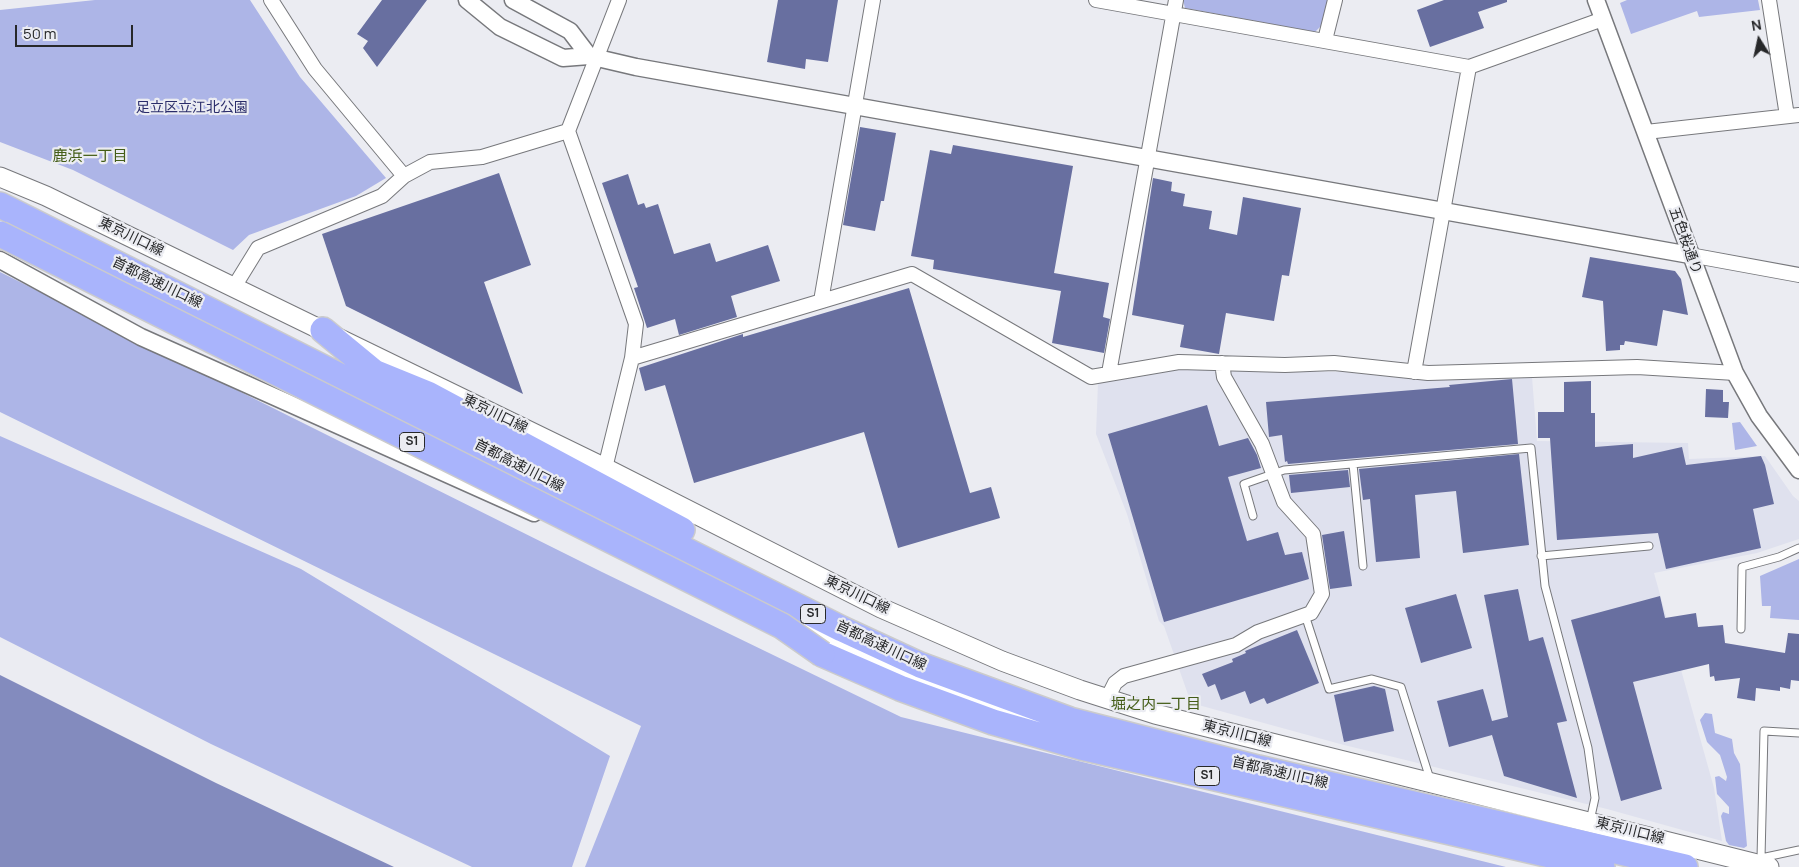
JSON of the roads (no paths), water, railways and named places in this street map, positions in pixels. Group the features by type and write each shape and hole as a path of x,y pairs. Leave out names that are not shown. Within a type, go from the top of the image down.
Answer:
{"highway":[{"name":"首都高速川口線","path":"0,205 842,629 920,665 1004,698 1070,720 1258,768 1685,867"},
{"name":"S1","path":"0,234 782,626 822,654"},
{"name":"首都高速川口線","path":"0,240 317,402 822,654 900,688 993,722 1081,747 1602,867"},
{"path":"323,330 374,372 428,394 717,549 1004,698"}],"main road":[{"name":"東京川口線","path":"0,177 46,196 606,468 881,608 1002,661 1107,699 1155,714 1590,822 1764,863"},
{"path":"0,225 674,566 914,678 1042,723 1223,771 1644,867"}],"street":[{"path":"271,0 315,69 404,176"},
{"path":"467,0 500,27 563,58 593,57 636,67 1799,275"},
{"path":"513,0 570,31 593,57"},
{"path":"606,468 632,358 636,324 568,130 593,57 619,0"},
{"path":"821,301 873,0"},
{"path":"1096,0 1175,7 1326,40 1469,66 1603,19"},
{"path":"1326,40 1335,0"},
{"name":"五色桜通り","path":"1596,0 1735,373 1759,416 1799,470"},
{"path":"1646,132 1793,116 1769,0"},
{"path":"1109,373 1175,7"},
{"path":"1414,372 1469,66"},
{"path":"234,287 258,248 382,196 404,176 430,162 482,157 568,130"},
{"path":"0,260 141,336 507,503 674,566"},
{"path":"632,358 912,274 1091,377 1179,362 1285,365 1334,363 1414,372 1636,367 1735,373"},
{"path":"1107,699 1115,683 1124,676 1236,645 1258,632 1311,613 1322,594 1313,534 1284,502 1262,444 1224,376 1222,363"}],"lane":[{"path":"1254,516 1244,484 1284,470 1531,448 1545,586 1588,748 1595,798 1590,822"},
{"path":"1353,464 1363,566"},
{"path":"1541,556 1649,546"},
{"path":"1741,629 1742,568 1779,557 1799,548"},
{"path":"1305,615 1329,689 1372,679 1402,687 1431,781"},
{"path":"1799,733 1764,731 1764,863 1799,850"}],"district":[{"name":"鹿浜一丁目","path":"90,157"},
{"name":"堀之内一丁目","path":"1156,705"}],"park label":[{"name":"足立区立江北公園","path":"192,108"}]}
